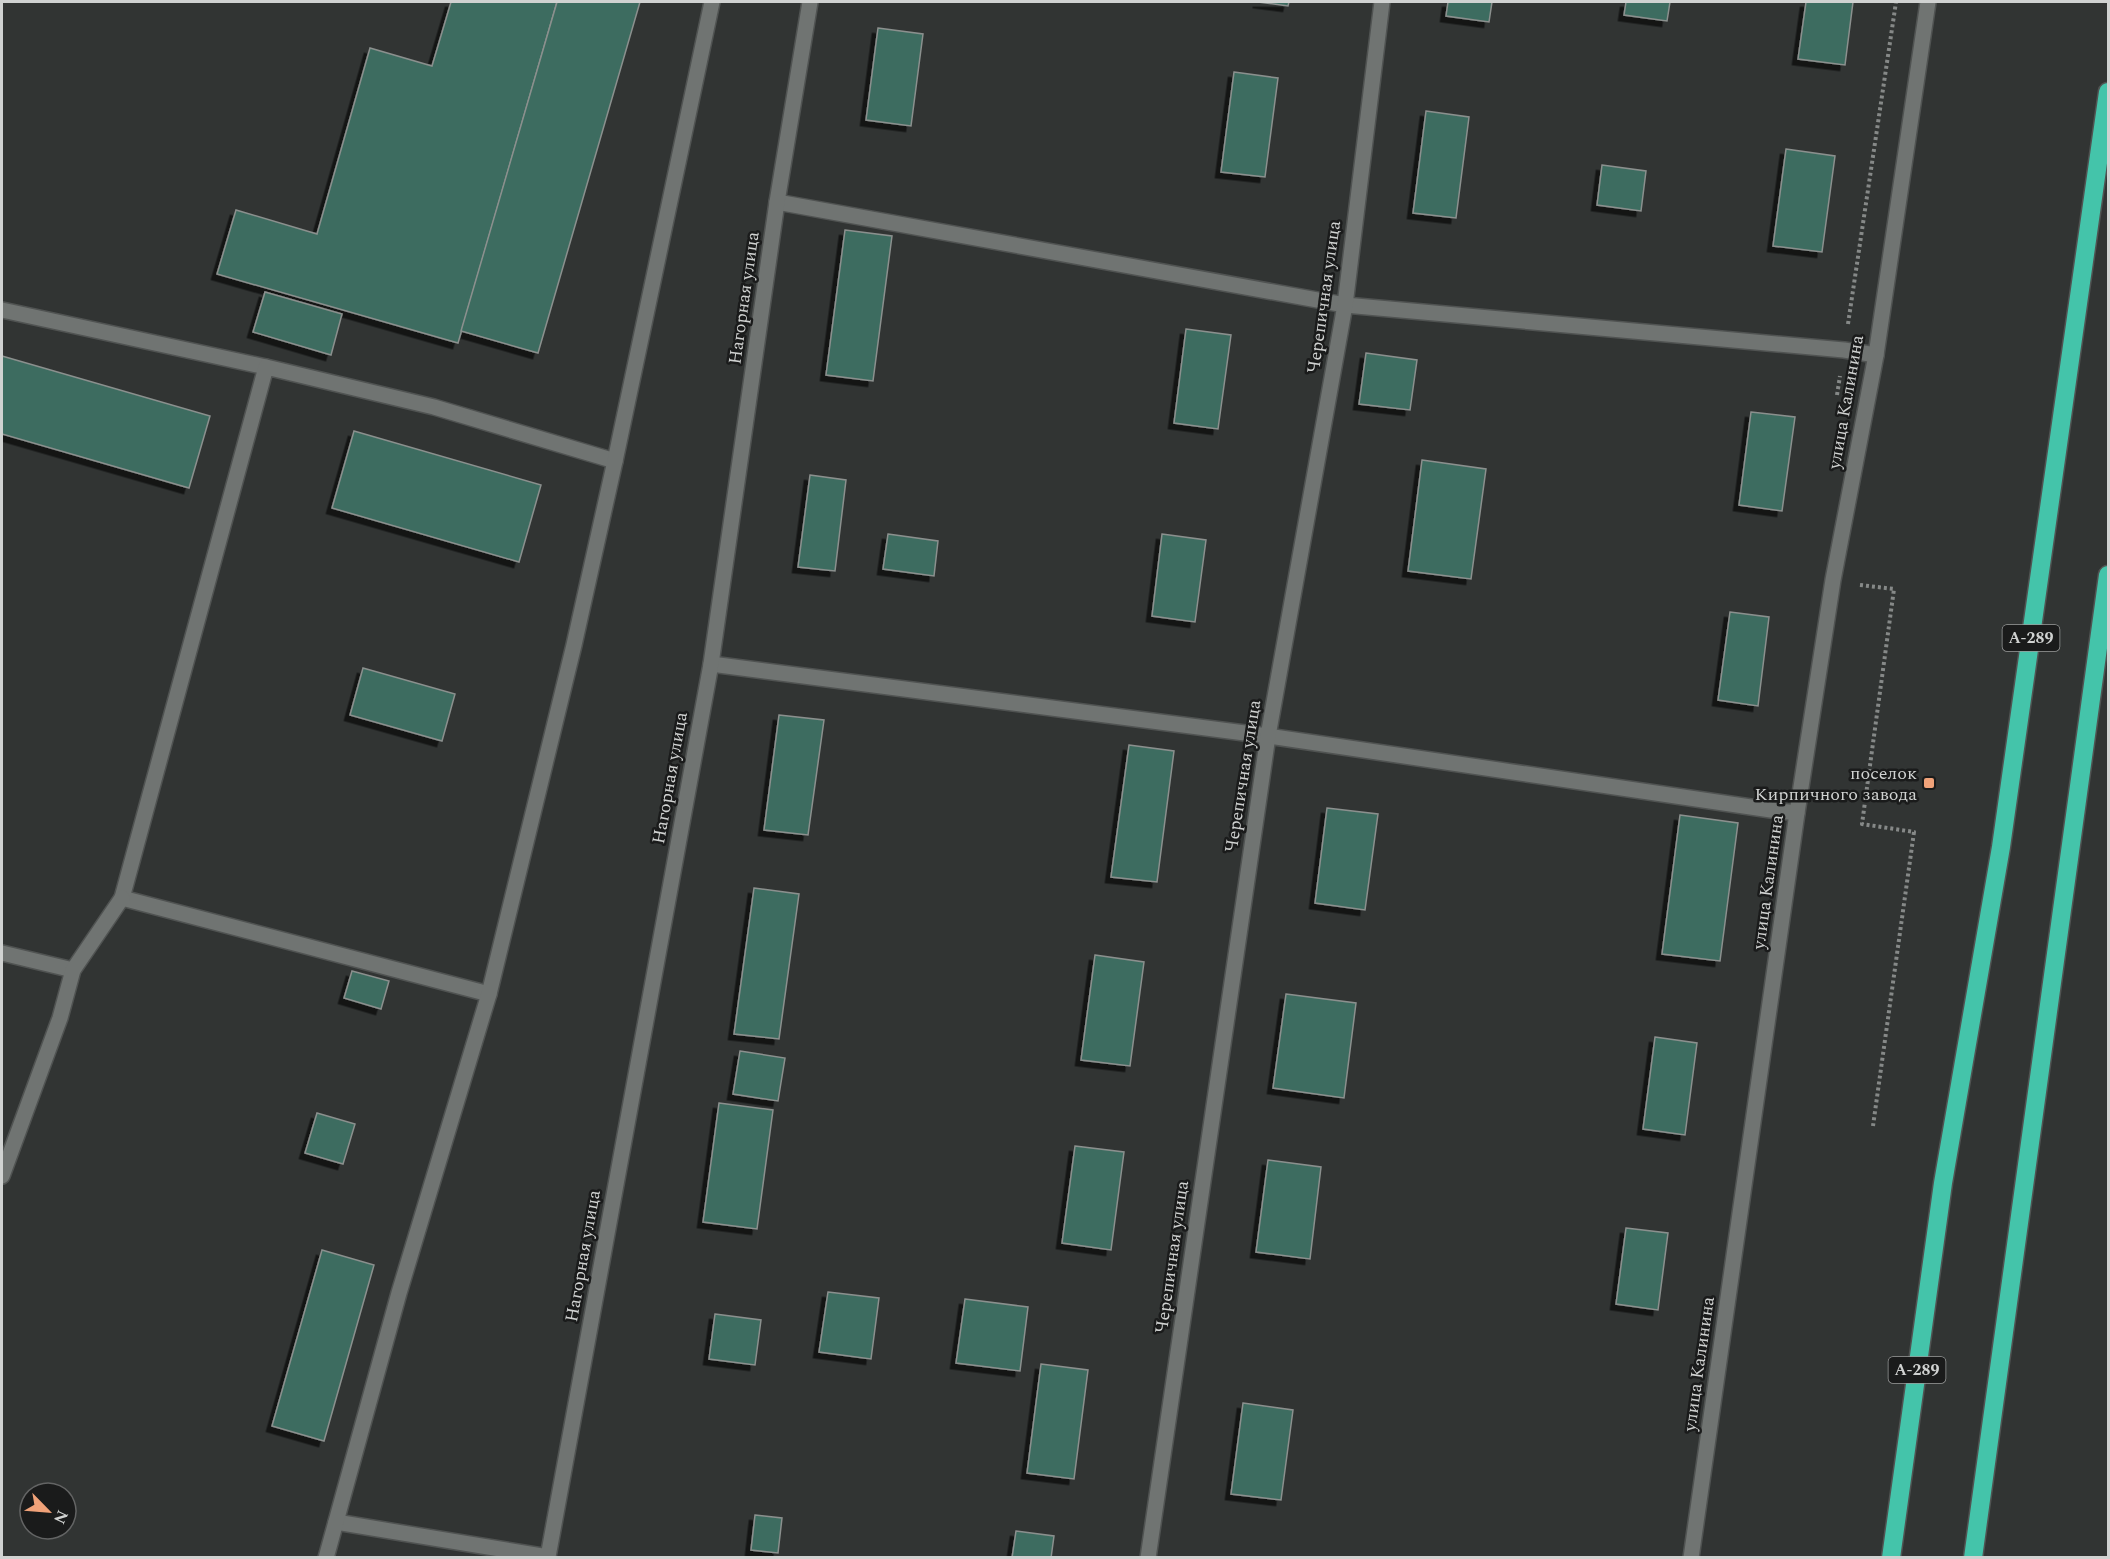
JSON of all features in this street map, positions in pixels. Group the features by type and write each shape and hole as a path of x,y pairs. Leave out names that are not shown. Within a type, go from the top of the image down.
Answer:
{"highway":[{"name":"А-289","path":"1892,1557 1943,1183 2001,848 2109,92"},
{"path":"1973,1557 2109,575"}],"street":[{"path":"326,1557 399,1293 489,994 571,657 712,2"},
{"name":"Нагорная улица","path":"548,1557 711,664 777,202 810,2"},
{"name":"Черепичная улица","path":"1148,1557 1268,736 1345,305 1382,2"},
{"name":"улица Калинина","path":"1691,1557 1797,813 1833,580 1876,355 1928,2"},
{"path":"777,202 1345,305 1832,349 1876,355"},
{"path":"2,310 266,367 434,407 615,460"},
{"path":"2,1176 60,1018 73,970 122,898 266,367"},
{"path":"711,664 1268,736 1797,813"},
{"path":"122,898 489,994"},
{"path":"2,952 73,970"},
{"path":"336,1522 548,1557"}],"path":[{"path":"1833,580 1846,584 1894,589 1862,824 1914,832 1873,1126"}],"building":[{"path":"451,2 557,2 458,343 217,274 236,210 317,234 370,48 432,66"},
{"path":"557,2 640,2 538,353 461,331"},
{"path":"1258,2 1289,2 1288,6"},
{"path":"1448,2 1492,2 1489,22 1446,16"},
{"path":"1626,2 1670,2 1667,21 1624,15"},
{"path":"1806,2 1853,2 1845,65 1798,59"},
{"path":"878,28 923,34 911,126 866,120"},
{"path":"1234,72 1278,78 1265,177 1221,172"},
{"path":"1426,111 1469,117 1456,218 1413,213"},
{"path":"1786,149 1835,156 1822,252 1773,246"},
{"path":"1602,165 1646,171 1641,211 1597,205"},
{"path":"845,230 892,236 873,381 826,375"},
{"path":"265,292 342,314 331,355 253,332"},
{"path":"1186,329 1231,335 1218,429 1174,423"},
{"path":"1366,353 1417,360 1410,410 1359,404"},
{"path":"2,356 210,416 189,488 2,434"},
{"path":"1751,412 1795,417 1782,511 1739,505"},
{"path":"354,431 541,485 519,562 332,508"},
{"path":"1422,460 1486,469 1471,579 1408,571"},
{"path":"810,475 846,480 835,571 798,567"},
{"path":"888,534 938,541 934,576 883,569"},
{"path":"1162,534 1206,540 1195,622 1152,616"},
{"path":"1730,612 1769,617 1758,706 1718,700"},
{"path":"363,668 455,694 442,741 350,715"},
{"path":"779,715 824,720 808,835 764,830"},
{"path":"1129,745 1174,751 1157,882 1111,877"},
{"path":"1327,808 1378,814 1365,910 1315,903"},
{"path":"1680,815 1738,823 1720,961 1662,954"},
{"path":"754,888 799,894 779,1039 734,1034"},
{"path":"1095,955 1144,962 1130,1066 1081,1060"},
{"path":"352,971 389,981 381,1009 344,998"},
{"path":"1286,994 1356,1003 1344,1098 1273,1088"},
{"path":"1655,1037 1697,1043 1685,1135 1643,1129"},
{"path":"740,1051 785,1058 778,1101 733,1094"},
{"path":"719,1103 773,1110 757,1229 703,1222"},
{"path":"317,1113 355,1124 343,1164 305,1153"},
{"path":"1075,1146 1124,1152 1111,1250 1062,1243"},
{"path":"1268,1160 1321,1167 1310,1259 1256,1252"},
{"path":"1626,1228 1668,1233 1658,1310 1616,1304"},
{"path":"322,1250 374,1265 324,1441 272,1426"},
{"path":"828,1292 879,1298 871,1359 819,1352"},
{"path":"965,1299 1028,1307 1020,1371 956,1363"},
{"path":"715,1314 761,1320 755,1365 709,1359"},
{"path":"1041,1364 1088,1370 1074,1479 1027,1473"},
{"path":"1243,1403 1293,1410 1281,1500 1231,1494"},
{"path":"755,1515 782,1518 778,1553 751,1550"},
{"path":"1016,1531 1054,1536 1051,1558 1012,1558"}],"place":[{"name":"поселок Кирпичного завода","path":"1929,783"}]}
